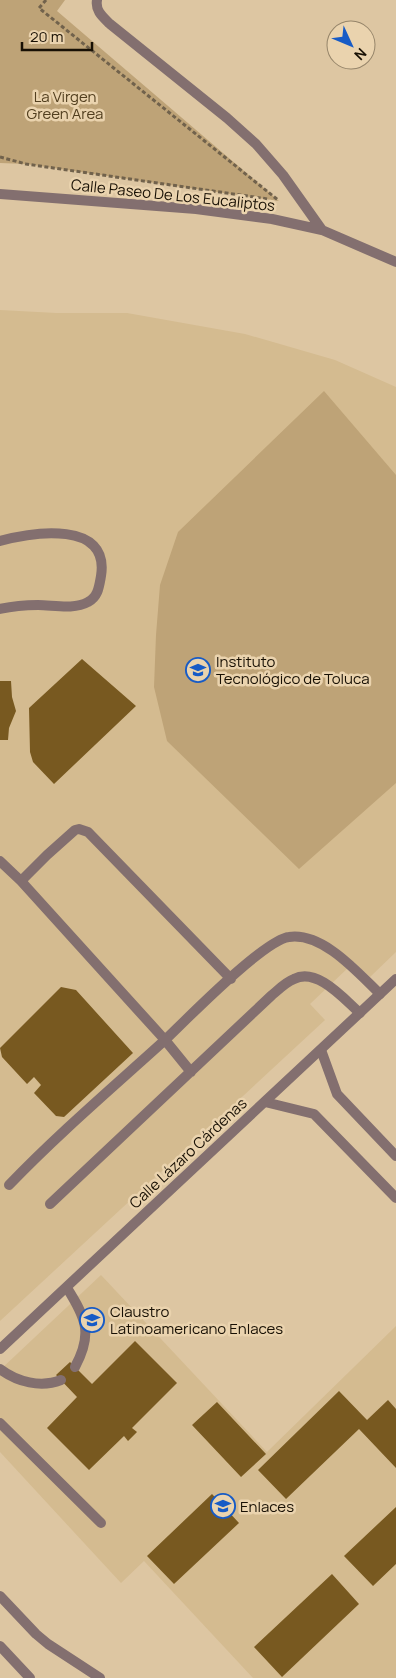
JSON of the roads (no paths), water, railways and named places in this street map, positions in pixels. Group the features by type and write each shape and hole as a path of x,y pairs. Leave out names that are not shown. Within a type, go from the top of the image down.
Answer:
{"street":[{"path":"96,1 99,12 110,24 227,118 256,144 283,175 322,230"},
{"name":"Calle Paseo De Los Eucaliptos","path":"0,194 196,209 272,219 322,230 396,262"},
{"path":"0,541 26,534 51,533 77,537 86,539 92,544 102,558 98,592 88,602 69,606 0,608"},
{"path":"21,881 75,830 79,829 88,832 231,979"},
{"path":"0,861 21,881 165,1040 191,1072"},
{"path":"9,1185 62,1132 267,947 281,938 292,936 312,940 327,947 380,994"},
{"path":"50,1204 272,995 294,978 302,976 322,980 360,1013"},
{"name":"Calle Lázaro Cárdenas","path":"0,1349 396,979"},
{"path":"321,1050 337,1094 396,1156"},
{"path":"265,1102 314,1114 396,1198"},
{"path":"66,1288 77,1304 85,1325 83,1352 74,1367"},
{"path":"0,1369 16,1378 39,1385 51,1384 61,1380"},
{"path":"0,1423 101,1522"},
{"path":"0,1596 48,1644 100,1678"},
{"path":"0,1646 30,1678"}],"place":[{"name":"Instituto Tecnológico de Toluca","path":"198,670"},
{"name":"Claustro Latinoamericano Enlaces","path":"92,1320"},
{"name":"Enlaces","path":"223,1506"}],"park label":[{"name":"La Virgen Green Area","path":"65,104"}]}
